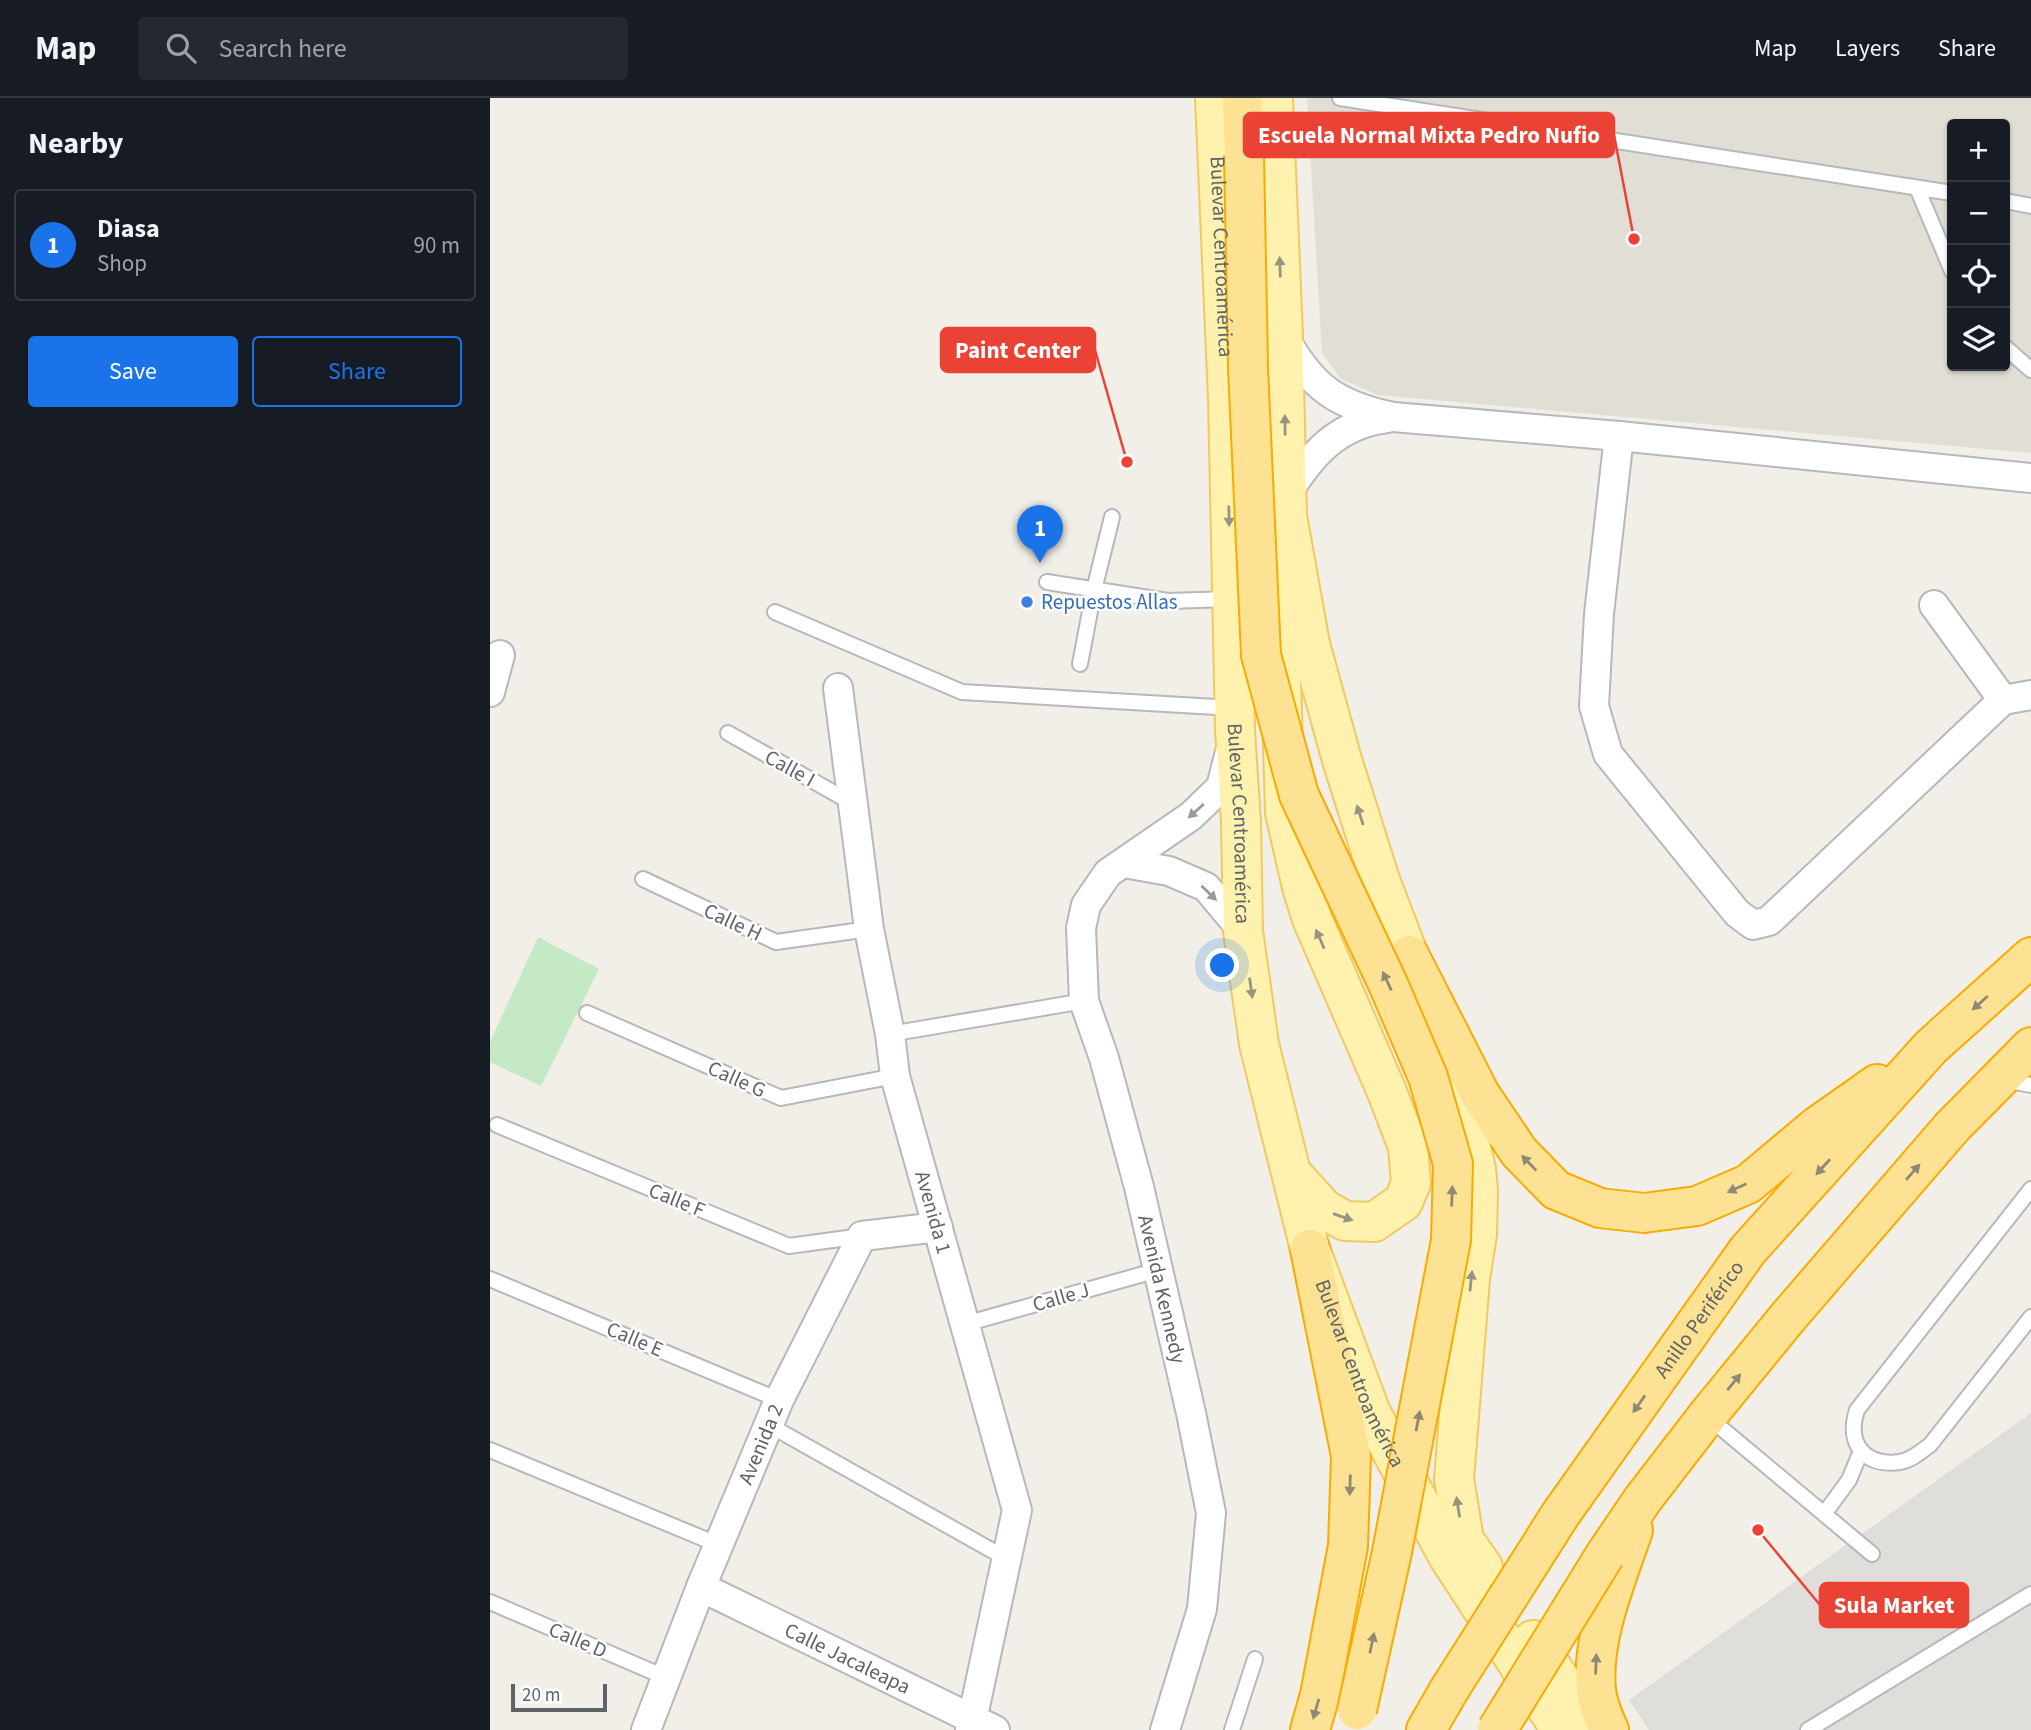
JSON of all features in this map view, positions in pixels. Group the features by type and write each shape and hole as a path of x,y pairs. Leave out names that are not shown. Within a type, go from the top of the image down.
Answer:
{"highway":[{"path":"1242,98 1248,368 1261,655 1298,795 1388,984 1423,1066 1453,1164 1451,1240 1392,1552 1357,1710"},
{"path":"1409,955 1480,1094 1519,1152 1556,1190 1600,1208 1644,1213 1697,1206 1748,1184 1816,1127 1931,1047"},
{"name":"Anillo Periférico","path":"1426,1730 1560,1515 1748,1250 1931,1047 2031,957"},
{"path":"1497,1730 1605,1555 1643,1499 1707,1416 1943,1137 2015,1082 2031,1047"},
{"path":"1310,1249 1351,1455 1348,1546 1320,1695 1310,1730"},
{"path":"1609,1730 1600,1711 1595,1659 1600,1634 1643,1499"}],"main road":[{"name":"Bulevar Centroamérica","path":"1215,98 1228,399 1231,598 1243,931 1259,1044 1310,1249 1371,1413 1448,1556 1561,1730"},
{"path":"1273,98 1283,335 1286,506 1279,607 1285,813 1311,919 1387,1092 1408,1147 1411,1183 1403,1202 1374,1222 1345,1221 1324,1209 1292,1174"},
{"path":"1286,506 1310,644 1342,760 1380,880 1461,1103 1476,1169 1477,1234 1469,1293 1454,1479 1464,1540 1595,1730"}],"street":[{"path":"1283,335 1297,360 1315,382 1338,399 1365,411 1393,417 1619,436 2031,478"},
{"path":"1286,506 1300,473 1331,439 1371,420 1393,417"},
{"path":"1619,436 1599,614 1594,706 1608,754 1737,913 1753,925 1769,921 2003,700 2031,695"},
{"path":"1934,605 2003,700"},
{"path":"490,692 500,655"},
{"name":"Avenida 1","path":"838,688 869,929 890,1034 895,1076 1017,1510 980,1726"},
{"name":"Avenida Kennedy","path":"1165,1730 1202,1609 1211,1513 1139,1187 1108,1071 1084,1001 1081,928 1086,905 1108,873 1191,816 1221,787 1235,720"},
{"path":"1124,863 1169,871 1206,887 1243,931"},
{"path":"862,1236 938,1227"},
{"name":"Avenida 2","path":"646,1730 701,1587 774,1413 862,1236"},
{"name":"Calle Jacaleapa","path":"701,1587 980,1726"}],"lane":[{"path":"1340,98 1947,192"},
{"path":"1917,188 1947,259"},
{"path":"2010,202 2031,205"},
{"path":"2010,351 2031,370"},
{"path":"1080,664 1112,517"},
{"path":"1048,582 1168,601 1231,598"},
{"path":"775,612 962,692 1235,720"},
{"name":"Calle I","path":"728,733 853,804"},
{"name":"Calle H","path":"643,879 776,942 869,929"},
{"path":"890,1034 1084,1001"},
{"name":"Calle G","path":"587,1013 781,1098 895,1076"},
{"name":"Calle F","path":"497,1125 789,1246 862,1236"},
{"path":"2031,1189 1857,1410 1852,1424 1861,1451 1872,1460 1900,1462 1913,1458 1930,1446 2031,1317"},
{"name":"Calle J","path":"965,1324 1158,1270"},
{"name":"Calle E","path":"490,1279 774,1413 1007,1559"},
{"path":"1707,1416 1872,1554"},
{"path":"490,1450 719,1545"},
{"path":"1824,1514 1849,1480 1861,1451"},
{"path":"1808,1730 2031,1594"},
{"name":"Calle D","path":"490,1602 667,1678"},
{"path":"1232,1730 1255,1659"}],"shaded area":[{"path":"1307,98 2031,98 2031,453 1378,395 1341,379 1322,353"},
{"path":"2031,1413 2031,1730 1649,1730 1629,1700"}],"green space":[{"path":"538,937 599,969 541,1086 490,1062 490,1042"}],"place":[{"name":"Escuela Normal Mixta Pedro Nufio","path":"1634,239"},
{"name":"Paint Center","path":"1127,462"},
{"name":"Diasa","path":"1040,563"},
{"name":"Repuestos Allas","path":"1027,602"},
{"name":"Sula Market","path":"1758,1530"}]}
